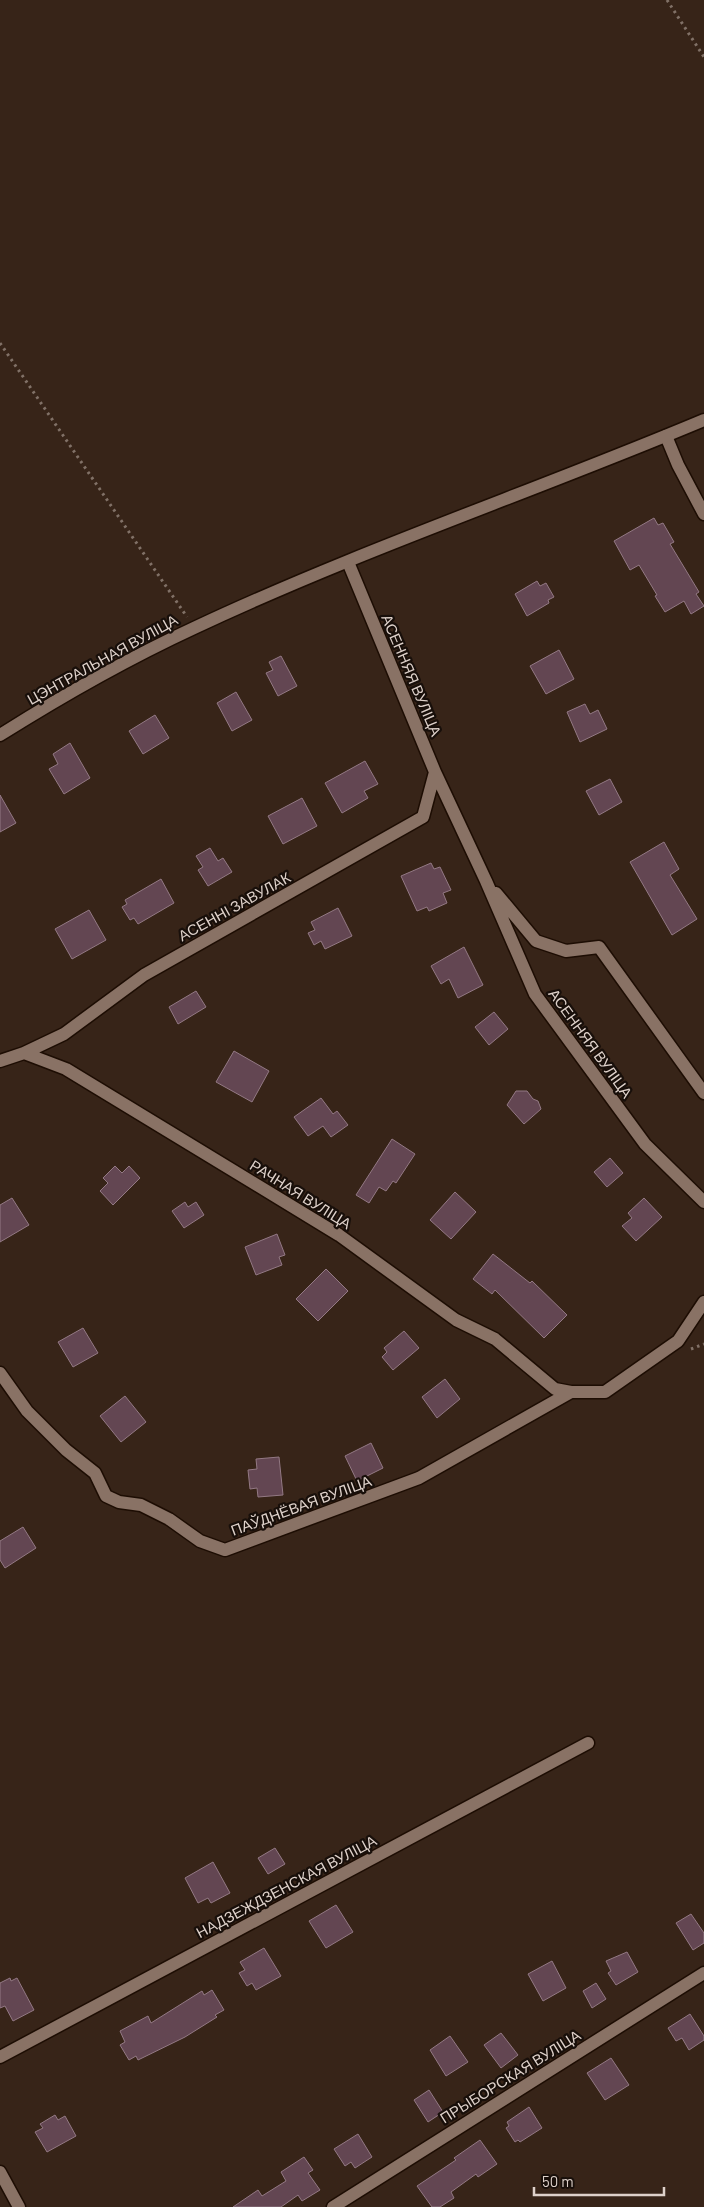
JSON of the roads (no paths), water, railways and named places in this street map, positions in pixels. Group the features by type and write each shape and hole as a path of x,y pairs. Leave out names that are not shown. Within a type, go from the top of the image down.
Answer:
{"street":[{"name":"ЦЭНТРАЛЬНАЯ ВУЛІЦА","path":"0,735 108,671 194,628 348,562 704,420"},
{"path":"666,436 678,465 704,514"},
{"name":"АСЕННЯЯ ВУЛІЦА","path":"348,562 435,772 486,881 535,994 645,1144 704,1202"},
{"name":"АСЕННІ ЗАВУЛАК","path":"24,1054 64,1034 144,975 424,817 435,772"},
{"name":"АСЕННЯЯ ВУЛІЦА","path":"486,881 536,941 566,951 599,947 704,1093"},
{"path":"0,1061 24,1054"},
{"name":"РАЧНАЯ ВУЛІЦА","path":"24,1054 66,1069 339,1235 456,1320 495,1338 555,1388 571,1392"},
{"path":"571,1392 605,1392 678,1341 704,1302"},
{"name":"ПАЎДНЁВАЯ ВУЛІЦА","path":"0,1373 27,1411 66,1450 95,1473 106,1496 119,1502 141,1505 169,1519 200,1541 225,1550 419,1478 571,1392"},
{"name":"НАДЗЕЖДЗЕНСКАЯ ВУЛІЦА","path":"0,2057 588,1743"},
{"name":"ПРЫБОРСКАЯ ВУЛІЦА","path":"333,2207 704,1973"},
{"path":"0,2172 19,2207"}]}
